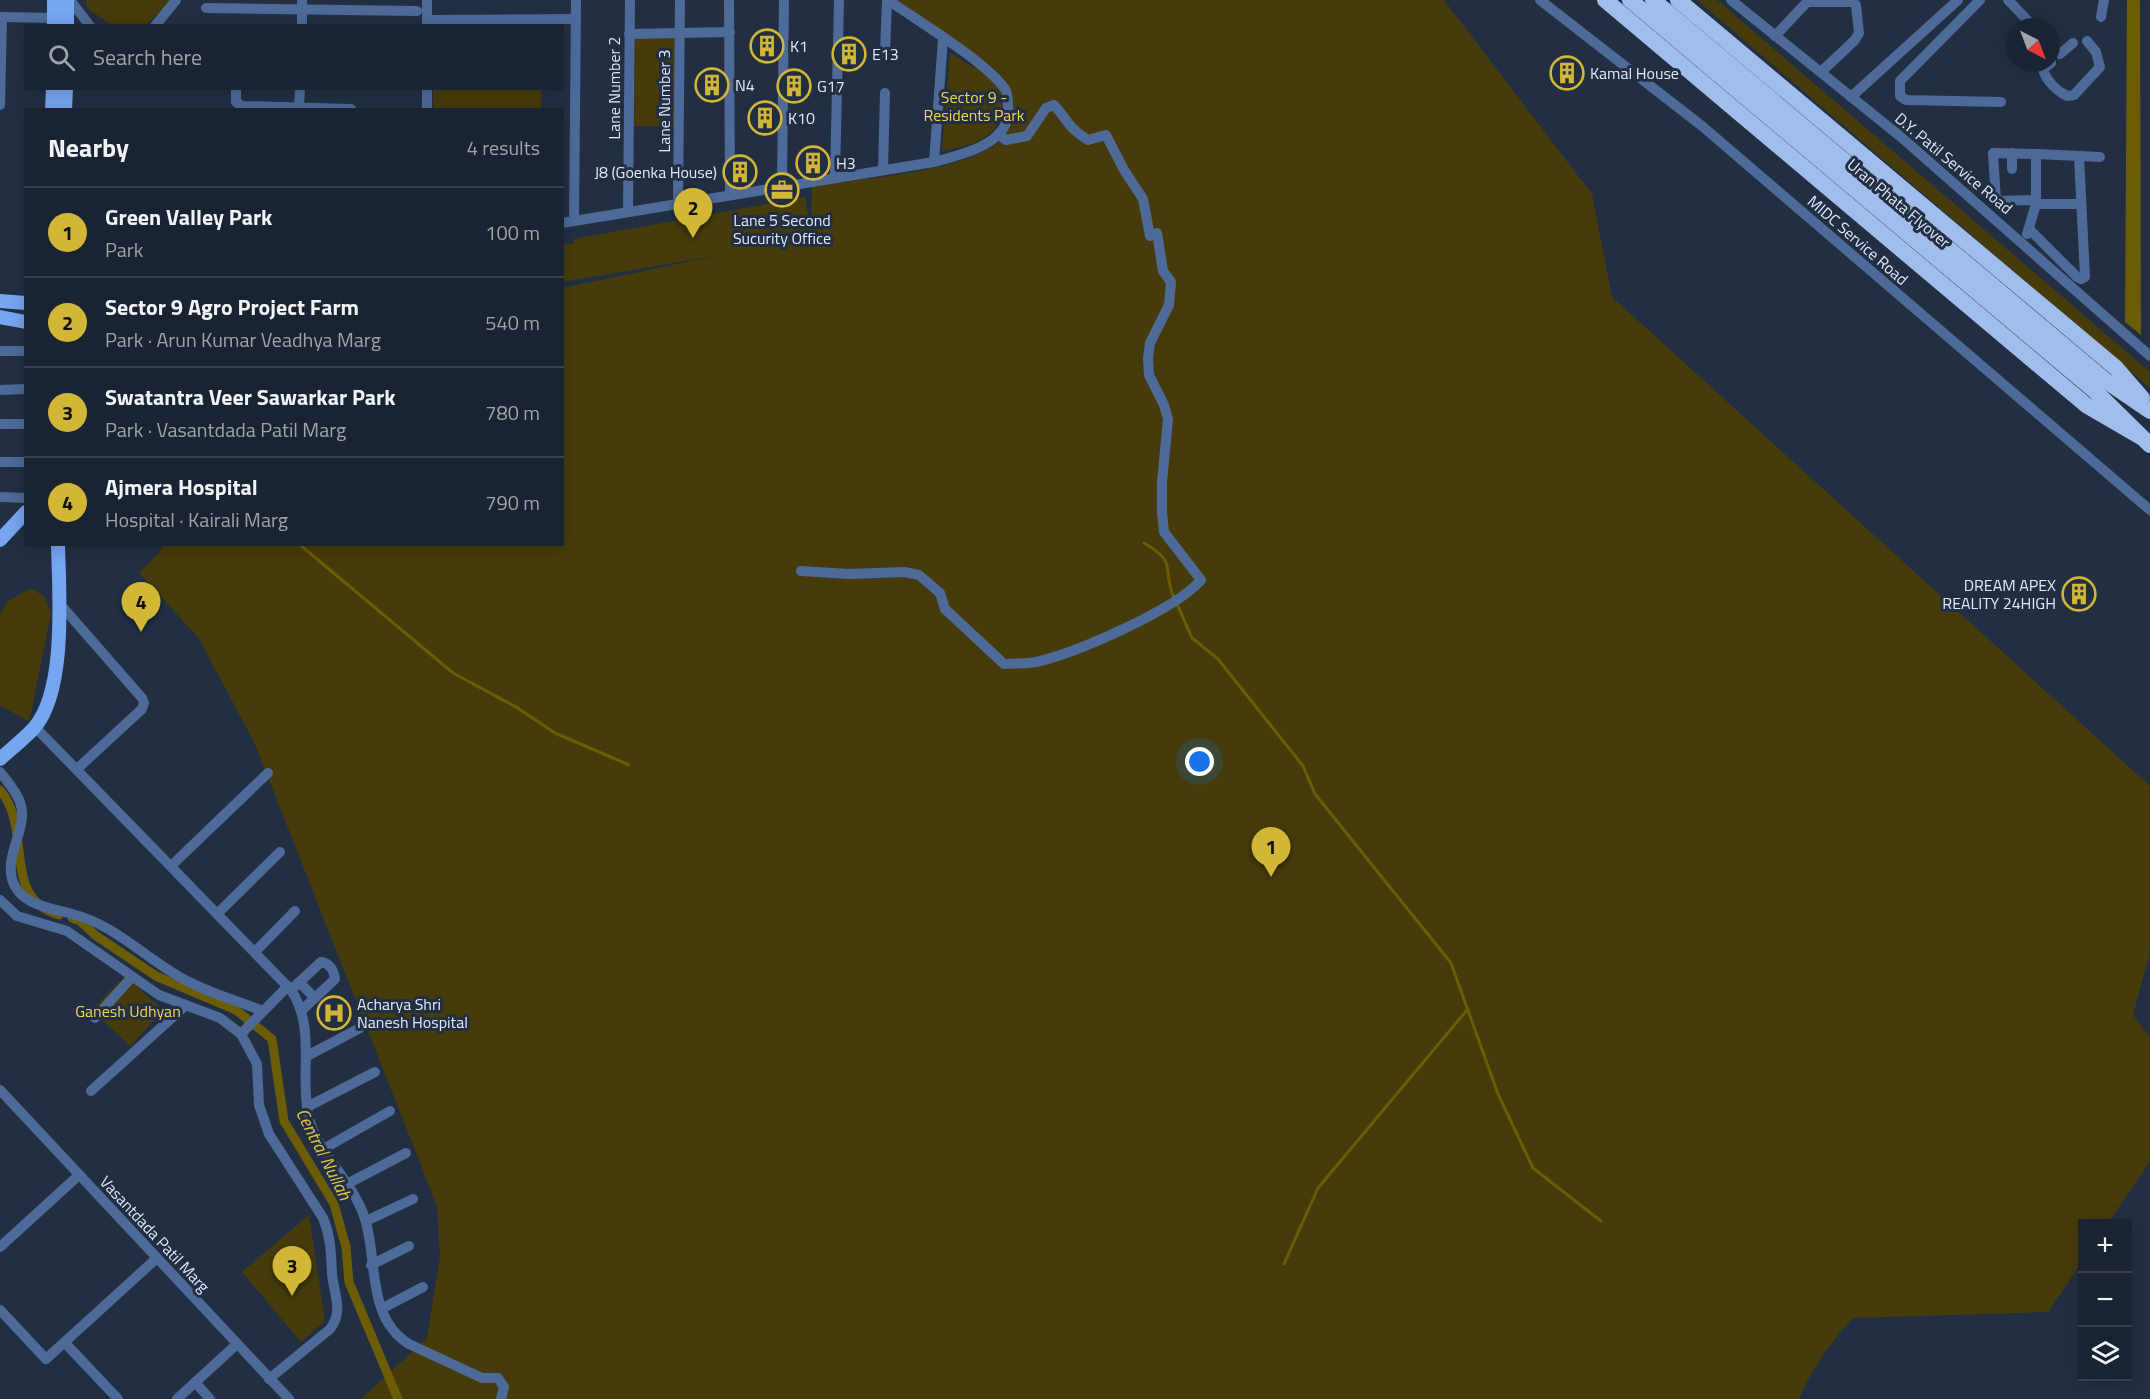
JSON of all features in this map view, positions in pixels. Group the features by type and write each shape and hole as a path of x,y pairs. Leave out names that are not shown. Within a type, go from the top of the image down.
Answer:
{"highway":[{"path":"1605,0 2086,405 2145,441"},
{"name":"Uran Phata Flyover","path":"1630,0 1976,282 2106,381 2150,409"},
{"name":"Uran Phata Flyover","path":"1653,0 1976,282 2096,392 2145,441"},
{"path":"1678,0 2116,368 2150,409"}],"main road":[{"path":"54,0 60,22"},
{"path":"60,22 68,0"},
{"path":"52,108 53,90"},
{"path":"65,108 66,90"},
{"path":"0,301 24,303"},
{"path":"0,317 24,322"},
{"path":"0,540 24,514"},
{"path":"0,759 35,727 53,679 59,603 58,546"}],"street":[{"path":"68,0 88,24"},
{"path":"157,24 177,0"},
{"path":"427,0 427,23 576,20"},
{"path":"576,0 568,154 568,222 836,176 934,162 970,153 998,134 1009,114 1007,91 987,70 887,0"},
{"name":"Lane Number 2","path":"628,212 630,0"},
{"name":"Lane Number 3","path":"678,203 680,0"},
{"path":"729,0 730,194"},
{"path":"782,185 784,0"},
{"path":"836,176 839,0"},
{"path":"885,53 887,0"},
{"name":"MIDC Service Road","path":"1540,0 1702,126 2150,510"},
{"name":"D.Y. Patil Service Road","path":"1731,0 1821,72 2024,243 2150,356"},
{"path":"1851,97 1958,0"},
{"path":"1980,0 1900,81 1898,90 1900,96 1906,100 2001,102"},
{"path":"2008,0 2025,18"},
{"path":"2101,17 2104,0"},
{"path":"1775,36 1807,2 1853,2 1856,5 1858,33 1855,40 1821,72"},
{"path":"302,5 302,24"},
{"path":"206,8 302,5 417,11"},
{"path":"0,105 1,17 60,22"},
{"path":"629,34 730,32"},
{"path":"2044,72 2058,91 2070,97 2100,67 2090,38"},
{"path":"934,162 944,39"},
{"path":"2060,54 2073,43"},
{"path":"236,90 236,102 242,106 299,108 300,90"},
{"path":"427,90 427,108"},
{"path":"883,169 885,93"},
{"path":"801,571 849,574 904,572 919,575 940,593 945,609 1004,664 1035,662 1101,639 1170,603 1201,580 1164,532 1162,482 1168,419 1164,405 1149,375 1148,358 1150,344 1169,305 1172,282 1163,271 1157,233 1150,236 1143,199 1124,170 1106,135 1088,140 1065,123 1062,113 1054,105 1046,108 1027,136 1006,140 998,134"},
{"path":"2079,204 2013,199 2002,203 1995,199 1993,153 2100,157"},
{"path":"2012,153 2012,169"},
{"path":"2024,243 2036,202 2036,153"},
{"path":"2029,228 2081,279 2085,278 2079,204 2079,156"},
{"path":"0,351 24,351"},
{"path":"0,390 24,389"},
{"path":"0,424 24,424"},
{"path":"0,462 24,462"},
{"path":"0,497 24,498"},
{"path":"59,603 144,703 142,709 77,769"},
{"path":"35,727 255,952 293,986 315,998"},
{"path":"0,772 21,803 22,817 11,859 12,879 25,898 34,904 90,918 119,934 180,977 263,1011"},
{"path":"171,866 268,773"},
{"path":"217,914 280,852"},
{"path":"0,902 24,920 67,931 159,995 220,1018 243,1032 257,1064 259,1105 269,1134 326,1225 338,1304 335,1323 330,1329 269,1379"},
{"path":"255,952 295,911"},
{"path":"243,1032 263,1011 321,962 326,963 334,972 335,979 302,1010"},
{"path":"95,1018 132,977"},
{"path":"293,986 302,1010 307,1056 308,1117 348,1185 366,1221 373,1282 390,1327 398,1337 409,1344 482,1378 498,1378 504,1388 501,1399"},
{"path":"91,1091 184,1006"},
{"path":"307,1056 360,1028"},
{"path":"307,1107 375,1072"},
{"name":"Vasantdada Patil Marg","path":"0,1090 289,1399"},
{"path":"325,1148 390,1111"},
{"path":"348,1185 406,1153"},
{"path":"0,1247 79,1175"},
{"path":"366,1221 413,1199"},
{"path":"371,1265 409,1246"},
{"path":"0,1310 46,1359 157,1258"},
{"path":"383,1308 423,1287"},
{"path":"65,1343 118,1399"},
{"path":"177,1399 237,1344"},
{"path":"195,1382 210,1399"}],"green space":[{"path":"86,0 172,0 147,24 111,24 87,8"},
{"name":"Sector 9 - Residents Park","path":"895,0 1444,0 1592,194 1612,297 2150,786 2150,952 2133,1015 2150,1037 2150,1162 2111,1219 2078,1219 2078,1268 2048,1312 1853,1318 1823,1356 1799,1399 361,1399 427,1338 440,1256 437,1206 254,742 198,637 139,573 162,550 161,546 564,546 564,288 720,255 564,282 564,245 574,243 574,239 805,197 811,232 812,186 910,173 936,167 960,161 999,142 1013,118 1003,104 1001,116 991,132 974,143 942,151 950,53 976,69 943,33"},
{"path":"1697,0 1717,0 2150,372 2150,388"},
{"path":"635,38 675,38 674,126 634,126"},
{"path":"433,90 541,90 541,108 433,108"},
{"path":"31,588 45,597 51,613 29,722 0,705 0,614 7,602"},
{"name":"Ganesh Udhyan","path":"126,975 163,1011 130,1046 92,1010"},
{"path":"309,1215 325,1321 301,1342 242,1272"}],"shaded area":[{"path":"2127,0 2140,0 2141,335 2125,322"}],"waterway":[{"path":"1144,543 1155,550 1165,561 1174,598"},
{"path":"301,546 453,673 516,707 555,733 629,765"},
{"path":"1177,604 1192,638 1218,659 1303,766 1315,794 1451,963 1498,1094 1533,1168 1601,1221"},
{"path":"0,790 10,806 23,878 30,894 41,906 59,915"},
{"name":"Central Nullah","path":"72,918 80,921 95,935 156,976 236,1010 272,1039 284,1121 334,1204 346,1247 349,1282 398,1399"},
{"path":"1284,1264 1318,1188 1467,1010"}],"place":[{"name":"K1","path":"767,46"},
{"name":"E13","path":"849,54"},
{"name":"Kamal House","path":"1567,73"},
{"name":"N4","path":"712,85"},
{"name":"G17","path":"794,86"},
{"name":"K10","path":"765,118"},
{"name":"H3","path":"813,163"},
{"name":"J8 (Goenka House)","path":"740,172"},
{"name":"Lane 5 Second Sucurity Office","path":"782,190"},
{"name":"Sector 9 Agro Project Farm","path":"693,238"},
{"name":"DREAM APEX REALITY 24HIGH","path":"2079,594"},
{"name":"Ajmera Hospital","path":"141,632"},
{"name":"Green Valley Park","path":"1271,877"},
{"name":"Acharya Shri Nanesh Hospital","path":"334,1013"},
{"name":"Swatantra Veer Sawarkar Park","path":"292,1296"}]}
